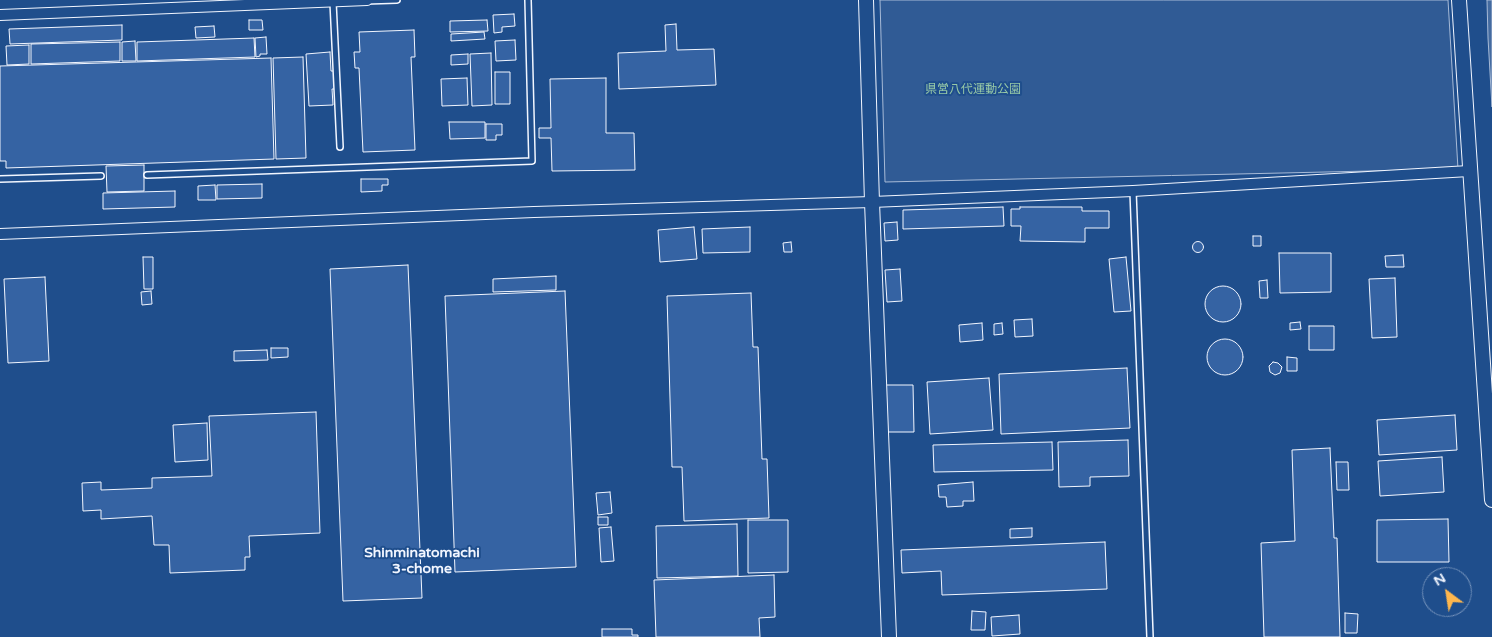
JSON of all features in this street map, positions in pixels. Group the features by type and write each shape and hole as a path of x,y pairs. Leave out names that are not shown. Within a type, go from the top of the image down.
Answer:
{"street":[{"path":"0,16 367,0"},
{"path":"866,0 888,637"},
{"path":"1459,0 1492,500"},
{"path":"0,234 534,212 872,202 1133,190 1469,171"}],"lane":[{"path":"0,16 397,0"},
{"path":"147,175 532,162 528,0"},
{"path":"333,2 340,147"},
{"path":"0,179 101,176"},
{"path":"1133,190 1150,637"}],"shaded area":[{"name":"県営八代運動公園","path":"880,0 1448,0 1458,169 885,182"},
{"path":"1487,0 1492,0 1492,107 1488,38"}],"building":[{"path":"514,14 515,26 502,27 502,32 494,33 493,15"},
{"path":"249,20 262,20 263,30 249,30"},
{"path":"487,20 488,31 450,32 450,21"},
{"path":"676,24 677,50 714,49 716,85 619,89 618,53 666,51 665,25"},
{"path":"122,25 122,40 10,44 9,29"},
{"path":"214,26 215,37 196,38 195,27"},
{"path":"414,30 415,57 411,57 415,150 363,152 359,68 355,68 354,52 360,52 359,32"},
{"path":"484,32 485,39 451,41 451,34"},
{"path":"266,37 267,54 260,54 260,56 256,57 255,38"},
{"path":"254,38 255,57 137,61 137,42"},
{"path":"515,40 516,60 496,61 495,41"},
{"path":"135,41 136,61 122,61 122,42"},
{"path":"120,42 120,61 31,64 31,44"},
{"path":"29,45 29,64 7,65 6,46"},
{"path":"330,52 331,71 334,71 335,89 332,89 333,105 309,106 306,54"},
{"path":"491,53 492,105 472,106 470,54"},
{"path":"468,54 468,64 451,65 451,55"},
{"path":"303,57 306,158 276,159 273,58"},
{"path":"271,58 274,159 6,168 6,161 0,161 0,66"},
{"path":"495,72 510,72 510,104 495,104"},
{"path":"467,78 468,105 442,106 441,79"},
{"path":"606,78 606,133 634,133 635,170 552,171 551,138 539,138 539,128 551,128 550,79"},
{"path":"449,122 485,122 485,138 450,139"},
{"path":"486,124 502,124 502,135 496,135 496,140 486,140"},
{"path":"144,165 144,191 107,192 106,166"},
{"path":"361,179 388,179 388,185 382,185 382,191 361,192"},
{"path":"262,184 262,198 217,199 217,185"},
{"path":"215,185 216,200 198,200 198,186"},
{"path":"175,191 175,207 103,209 103,193"},
{"path":"1003,207 1004,226 903,229 903,210"},
{"path":"1020,207 1082,207 1082,211 1109,211 1109,228 1085,228 1085,242 1020,241 1021,226 1011,226 1011,209 1020,209"},
{"path":"897,222 898,240 885,241 884,223"},
{"path":"694,227 697,259 660,262 658,230"},
{"path":"750,227 750,252 703,253 702,229"},
{"path":"1253,236 1261,236 1261,246 1253,246"},
{"path":"791,242 792,252 784,252 783,243"},
{"path":"1196,242 1200,242 1203,247 1202,251 1196,252 1193,249 1193,245"},
{"path":"1279,253 1331,253 1331,292 1280,293"},
{"path":"1403,255 1404,267 1386,267 1385,256"},
{"path":"143,257 153,257 153,289 144,289"},
{"path":"1126,257 1131,311 1114,312 1109,259"},
{"path":"408,265 422,598 343,601 330,269"},
{"path":"900,269 902,301 887,302 885,270"},
{"path":"556,276 556,290 493,292 493,279"},
{"path":"45,277 49,361 8,363 4,279"},
{"path":"1395,278 1397,337 1372,338 1369,279"},
{"path":"1267,280 1268,298 1260,298 1259,281"},
{"path":"1223,286 1236,291 1241,304 1236,317 1223,322 1210,317 1205,304 1210,291"},
{"path":"151,291 152,304 142,305 141,292"},
{"path":"565,291 576,567 455,572 445,296"},
{"path":"751,293 753,347 758,347 762,459 767,459 769,518 684,521 682,467 672,467 667,296"},
{"path":"1032,319 1033,336 1015,337 1014,320"},
{"path":"1300,322 1301,329 1290,330 1290,323"},
{"path":"982,323 983,340 960,342 959,325"},
{"path":"1002,323 1003,334 994,335 994,324"},
{"path":"1309,326 1334,326 1334,350 1309,350"},
{"path":"1225,339 1238,344 1243,357 1238,370 1225,375 1212,370 1207,357 1212,344"},
{"path":"271,348 288,348 288,357 271,358"},
{"path":"267,350 268,360 234,361 234,351"},
{"path":"1287,357 1297,358 1297,371 1287,371"},
{"path":"1273,362 1278,363 1282,367 1280,373 1275,375 1270,372 1269,366"},
{"path":"1127,368 1130,428 1001,434 999,374"},
{"path":"989,378 993,430 930,434 927,382"},
{"path":"885,385 913,385 914,432 886,432"},
{"path":"316,412 320,533 249,536 250,557 245,557 245,570 170,573 169,545 154,545 152,516 101,519 101,510 83,511 82,483 101,482 101,490 152,488 152,478 212,476 209,416"},
{"path":"1455,415 1457,450 1379,455 1377,420"},
{"path":"207,423 208,460 175,462 173,425"},
{"path":"1128,440 1129,476 1090,477 1090,486 1059,487 1058,442"},
{"path":"1052,442 1053,470 934,472 933,445"},
{"path":"1330,448 1334,538 1337,538 1340,637 1264,637 1261,543 1295,541 1292,450"},
{"path":"1442,457 1444,492 1380,496 1378,461"},
{"path":"1336,462 1348,462 1349,490 1337,490"},
{"path":"973,482 974,501 963,501 963,506 947,507 946,497 939,497 938,485"},
{"path":"610,492 612,513 598,515 596,493"},
{"path":"598,517 608,517 608,525 598,525"},
{"path":"1448,519 1449,562 1377,562 1377,520"},
{"path":"748,520 788,520 788,572 748,573"},
{"path":"737,524 738,576 657,578 656,526"},
{"path":"611,527 614,561 601,562 599,528"},
{"path":"1032,528 1032,537 1010,538 1010,529"},
{"path":"1105,542 1107,589 942,595 941,571 902,573 901,550"},
{"path":"774,575 775,617 759,618 760,637 656,637 654,580"},
{"path":"972,611 986,612 985,630 971,630"},
{"path":"1345,613 1358,614 1357,633 1345,633"},
{"path":"1019,615 1020,634 992,636 991,617"},
{"path":"602,629 632,629 632,635 638,635 638,637 602,637"}],"district":[{"name":"Shinminatomachi 3-chome","path":"422,562"}]}
